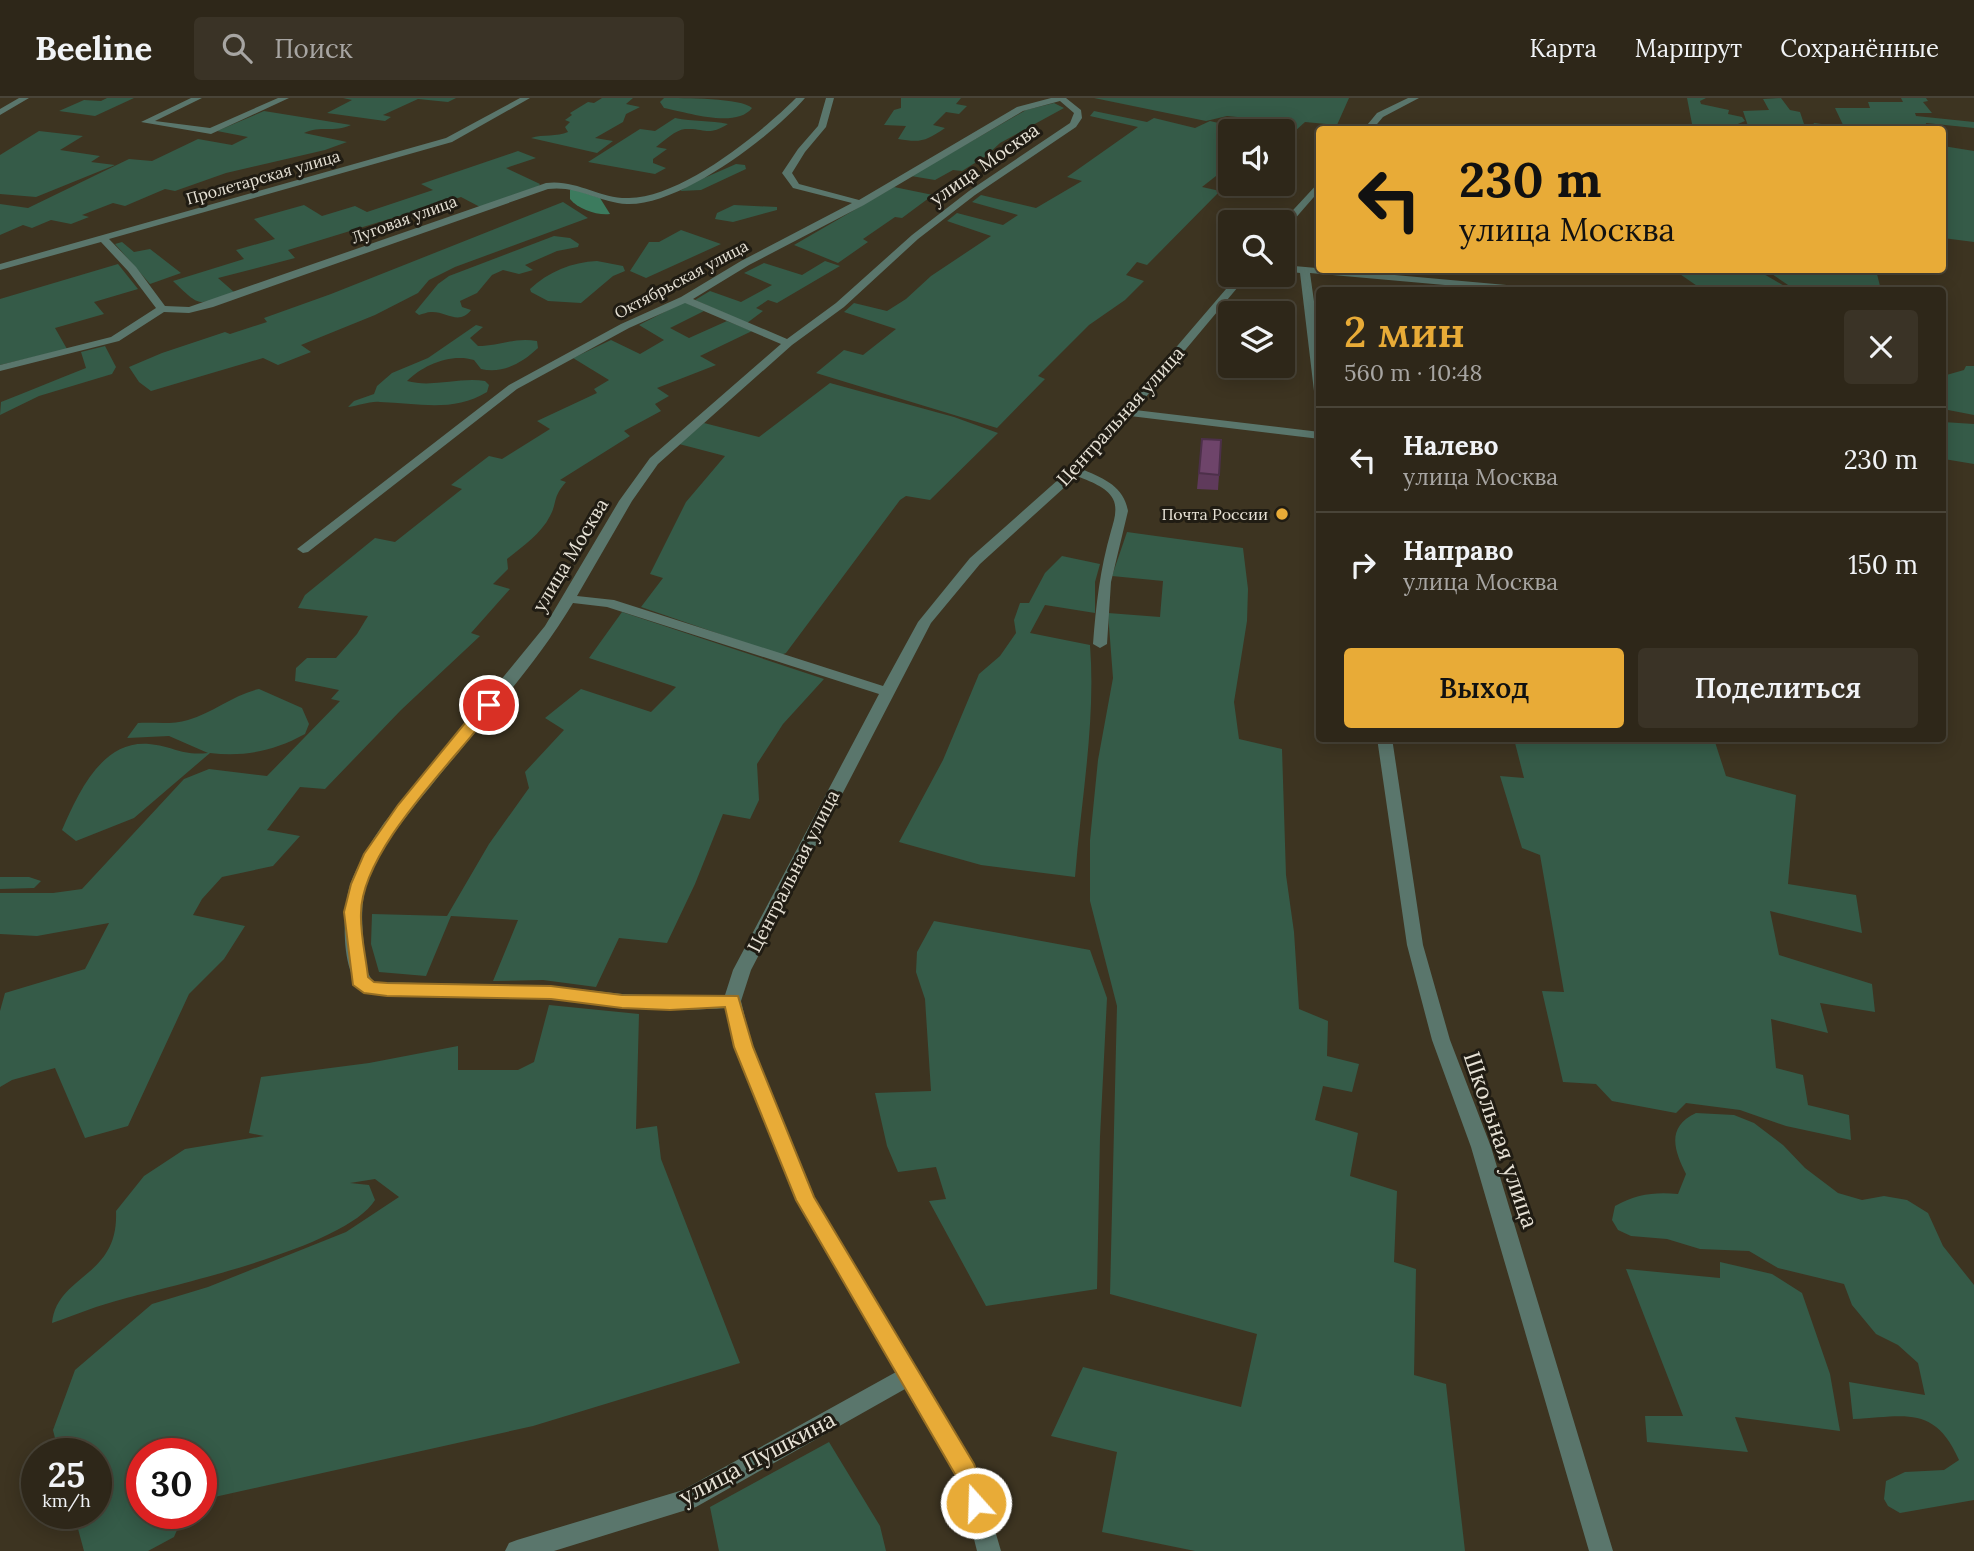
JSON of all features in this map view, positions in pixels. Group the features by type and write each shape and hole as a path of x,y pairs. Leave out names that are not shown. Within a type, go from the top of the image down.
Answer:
{"street":[{"path":"0,112 25,98"},
{"path":"198,98 145,122 211,131 285,98"},
{"name":"Пролетарская улица","path":"0,267 449,140 526,98"},
{"name":"Луговая улица","path":"0,368 107,341 162,309 189,310 209,305 546,186 567,184 630,201 655,196 700,176 727,159 756,139 801,98"},
{"path":"831,98 822,127 801,151 788,173 796,186 861,202"},
{"name":"Октябрьская улица","path":"303,549 513,387 625,327 685,299 745,263 861,202 1020,109 1061,98"},
{"name":"улица Москва","path":"732,1000 670,1003 622,1001 551,992 370,988 360,980 352,912 359,884 373,854 404,809 540,642 570,599 607,529 653,461 788,343 840,304 915,237 972,193 1073,125 1078,118 1078,112 1061,98"},
{"path":"1370,126 1380,115 1415,98"},
{"path":"1295,213 1316,189"},
{"path":"103,238 132,269 162,309"},
{"path":"1295,270 1316,273"},
{"path":"1305,272 1316,359"},
{"path":"1318,273 1492,287"},
{"name":"Центральная улица","path":"732,1000 748,958 925,622 975,561 1076,471 1232,287"},
{"path":"685,299 788,343"},
{"path":"1127,412 1316,436"},
{"path":"1076,471 1101,480 1115,492 1122,505 1122,519 1106,573 1100,644"},
{"path":"570,599 609,603 886,692"},
{"name":"Школьная улица","path":"1385,742 1415,945 1434,1016 1481,1147 1601,1551"},
{"path":"732,1000 743,1047 806,1200 969,1477 989,1551"},
{"name":"улица Пушкина","path":"517,1551 688,1499 910,1375"}],"green space":[{"path":"107,98 134,98 95,116 59,111 84,100 101,101"},
{"path":"343,98 456,98 448,102 418,99 383,115 391,117 385,121 327,113 352,100"},
{"path":"602,98 633,98 626,104 640,107 626,114 623,122 595,138 613,141 597,153 531,138 568,132 565,127 570,122 565,120 572,115 570,113 588,102 594,103"},
{"path":"664,98 725,100 752,108 735,117 710,117 664,108 660,102"},
{"path":"901,98 961,98 956,104 967,106 959,114 946,112 933,125 945,128 933,136 918,141 906,140 898,139 906,126 884,125 894,110 901,108"},
{"path":"1094,98 1349,98 1337,125 1305,122 1295,131 1295,119 1227,116 1206,121"},
{"path":"1687,98 1706,98 1700,101 1701,104 1729,110 1728,114 1742,117 1745,121 1733,126 1692,126"},
{"path":"1781,98 1790,110 1800,112 1804,124 1748,126 1743,111 1769,110 1763,99"},
{"path":"1901,98 1926,98 1928,101 1923,102 1932,113 1915,113 1916,116 1974,122 1974,128 1926,123 1926,126 1844,126 1835,108 1870,108 1868,102 1903,102"},
{"path":"1054,103 1064,108 1000,143 986,156 962,171 953,170 935,180 911,176 1026,110"},
{"path":"264,111 351,125 304,133 347,142 325,150 226,173 175,191 165,189 125,206 113,203 82,215 89,217 71,224 51,220 32,228 23,225 0,235 0,204 28,208 129,159 152,161 198,139 232,145 248,137 217,131"},
{"path":"1094,111 1147,122 1154,118 1195,128 1210,121 1218,123 1218,174 1202,187 1218,191 1218,193 1147,265 1137,262 1126,275 1144,281 1125,300 1089,325 1038,376 1045,379 997,428 816,373 844,350 863,355 896,329 844,312 854,303 887,311 906,299 931,276 991,236 947,221 957,213 1003,225 1018,215 972,202 981,195 1036,208 1082,181 1067,177 1138,127 1090,116"},
{"path":"675,118 728,124 711,131 677,131 656,147 667,149 653,159 653,163 666,168 655,174 588,162 640,129 655,131"},
{"path":"1814,123 1836,126 1812,126"},
{"path":"39,131 83,136 60,150 100,156 91,162 115,165 36,197 0,194 0,155"},
{"path":"1946,146 1974,151 1974,242 1946,238"},
{"path":"518,151 536,158 506,168 540,184 538,187 480,207 461,197 288,250 295,258 218,278 234,292 206,302 195,300 173,281 244,259 236,250 275,239 254,219 304,205 322,216 355,206 367,212 433,190 421,184"},
{"path":"736,164 745,165 746,169 701,190 680,191 695,182"},
{"path":"894,187 933,195 902,218 895,217 863,239 868,242 838,263 794,245"},
{"path":"570,190 600,198 610,214 594,213 578,206 570,199"},
{"path":"563,202 588,218 455,267 429,280 418,293 375,315 301,345 311,352 278,365 263,358 151,391 139,382 129,367 225,332 230,334 267,322 264,318"},
{"path":"734,205 777,207 777,210 733,222 715,219 717,213"},
{"path":"681,230 721,244 646,278 630,271 649,242 659,242"},
{"path":"554,236 570,238 579,244 578,247 557,251 525,265 533,270 519,274 503,270 492,275 477,293 460,301 462,307 471,310 466,315 457,317 430,312 419,315 415,312 438,284 449,276"},
{"path":"122,242 134,252 150,249 181,273 150,284 115,244"},
{"path":"597,261 623,266 625,271 613,276 581,303 548,301 531,292 530,289 537,283 561,269"},
{"path":"825,261 840,266 777,303 768,300 756,308 763,311 747,323 695,300 710,291 741,302 772,285 744,273 764,263 802,275"},
{"path":"118,264 138,289 94,302 104,314 55,328 67,349 0,365 0,299"},
{"path":"1678,273 1762,273 1786,287 1699,287"},
{"path":"1770,273 1880,273 1877,274 1880,286 1884,287 1791,287"},
{"path":"684,302 704,311 670,328 689,338 727,321 752,331 700,356 716,365 657,388 669,396 655,404 661,411 624,431 630,436 560,480 566,482 546,523 531,540 507,559 508,569 493,584 510,589 471,633 480,636 401,710 325,789 300,787 267,830 300,836 273,866 222,877 202,899 193,915 245,926 224,959 189,994 128,1126 85,1138 55,1068 12,1080 0,1087 0,1011 5,993 85,969 109,923 37,936 0,934 0,893 53,893 82,889 184,779 209,769 267,776 340,701 331,699 339,690 295,681 296,668 307,658 336,658 357,634 368,616 298,608 305,595 375,538 395,542 462,489 451,485 489,456 502,459 550,429 537,421 597,393 594,389 609,380 573,358 611,340 640,354 664,340 639,325"},
{"path":"476,325 483,327 470,338 478,346 529,340 537,341 538,348 519,363 504,369 481,369 474,360 465,358 447,359 429,365 407,381 426,383 475,380 485,381 489,385 487,392 461,403 435,405 376,402 348,407 354,401 374,394 377,386 392,373 428,358"},
{"path":"105,346 116,367 112,374 39,396 0,415 1,402 86,368 81,352"},
{"path":"1966,366 1974,366 1974,415 1946,410 1946,375 1964,370"},
{"path":"830,383 954,417 998,433 930,500 906,496 900,500 786,653 781,655 641,607 663,578 650,574 686,502 725,456 679,444 704,423 759,437"},
{"path":"1946,422 1974,424 1974,464 1946,459"},
{"path":"1127,532 1243,548 1248,589 1247,621 1234,702 1239,739 1282,749 1286,875 1294,932 1299,1009 1328,1021 1327,1056 1359,1064 1352,1092 1323,1086 1315,1120 1358,1133 1350,1176 1397,1191 1394,1262 1416,1269 1414,1375 1446,1384 1465,1551 1195,1551 1102,1532 1117,1452 1051,1436 1083,1367 1241,1407 1257,1334 1110,1294 1117,1006 1090,901 1090,840 1098,760 1113,678 1108,613 1160,617 1163,581 1112,576"},
{"path":"1062,556 1100,564 1095,582 1095,613 1045,605 1030,633 1090,645 1091,703 1075,877 981,865 899,842 943,760 979,674 1000,656 1016,633 1014,620 1020,603 1029,603 1045,573"},
{"path":"622,612 824,679 783,724 757,764 759,800 750,819 723,814 695,884 667,943 619,938 596,987 543,980 493,981 518,920 451,916 426,976 379,972 371,944 372,914 447,916 489,844 529,788 525,772 564,730 545,718 581,689 651,712 676,687 589,658"},
{"path":"259,689 302,708 309,724 305,734 282,745 259,751 210,753 134,818 76,841 62,830 84,786 105,760 117,751 132,745 149,744 191,753 208,753 169,736 127,738 138,723 182,722"},
{"path":"1515,742 1715,742 1726,776 1796,795 1788,884 1856,895 1862,933 1770,911 1779,955 1872,984 1875,1012 1820,1003 1828,1033 1771,1019 1776,1068 1803,1075 1808,1105 1849,1115 1851,1140 1786,1126 1740,1110 1686,1103 1676,1113 1612,1101 1596,1084 1563,1082 1542,991 1564,992 1540,855 1522,848 1500,776 1524,778"},
{"path":"0,877 29,877 41,881 34,888 0,889"},
{"path":"934,921 1090,950 1107,998 1100,1137 1097,1289 986,1306 929,1201 946,1199 936,1167 898,1172 887,1146 875,1093 931,1091 925,999 916,972 917,952"},
{"path":"549,1005 639,1014 636,1129 657,1126 661,1159 740,1363 533,1426 217,1496 217,1438 126,1438 126,1529 177,1529 174,1537 148,1551 84,1551 78,1529 112,1529 112,1438 55,1438 53,1430 75,1370 152,1304 208,1287 346,1232 399,1197 375,1179 350,1183 369,1185 375,1200 358,1217 331,1233 259,1262 114,1301 52,1323 56,1307 65,1294 108,1250 114,1233 116,1211 144,1176 185,1149 264,1136 249,1133 261,1077 369,1063 458,1046 458,1070 518,1070 534,1062"},
{"path":"1696,1113 1734,1115 1754,1123 1838,1193 1862,1200 1884,1196 1907,1200 1928,1213 1943,1246 1974,1285 1974,1500 1900,1513 1888,1506 1884,1499 1886,1481 1905,1472 1944,1470 1959,1460 1949,1442 1928,1422 1903,1416 1853,1419 1849,1382 1925,1395 1918,1363 1898,1345 1876,1334 1852,1305 1844,1284 1778,1268 1749,1251 1700,1249 1667,1239 1631,1236 1618,1230 1612,1220 1615,1206 1646,1195 1678,1194 1686,1174 1676,1148 1676,1132 1686,1119"},
{"path":"1720,1262 1772,1274 1802,1293 1830,1374 1840,1431 1735,1417 1748,1452 1647,1442 1645,1416 1683,1416 1626,1269 1720,1278"},
{"path":"829,1442 880,1526 886,1551 719,1551 710,1507"}],"building":[{"path":"1202,439 1221,440 1219,475 1199,473"}],"place":[{"name":"Почта России","path":"1282,514"}],"route":[{"path":"489,705 404,809 373,854 359,884 352,912 355,959 360,980 370,988 387,990 551,992 622,1001 695,1004 732,1000 743,1047 806,1200 966,1471 976,1503"}]}
